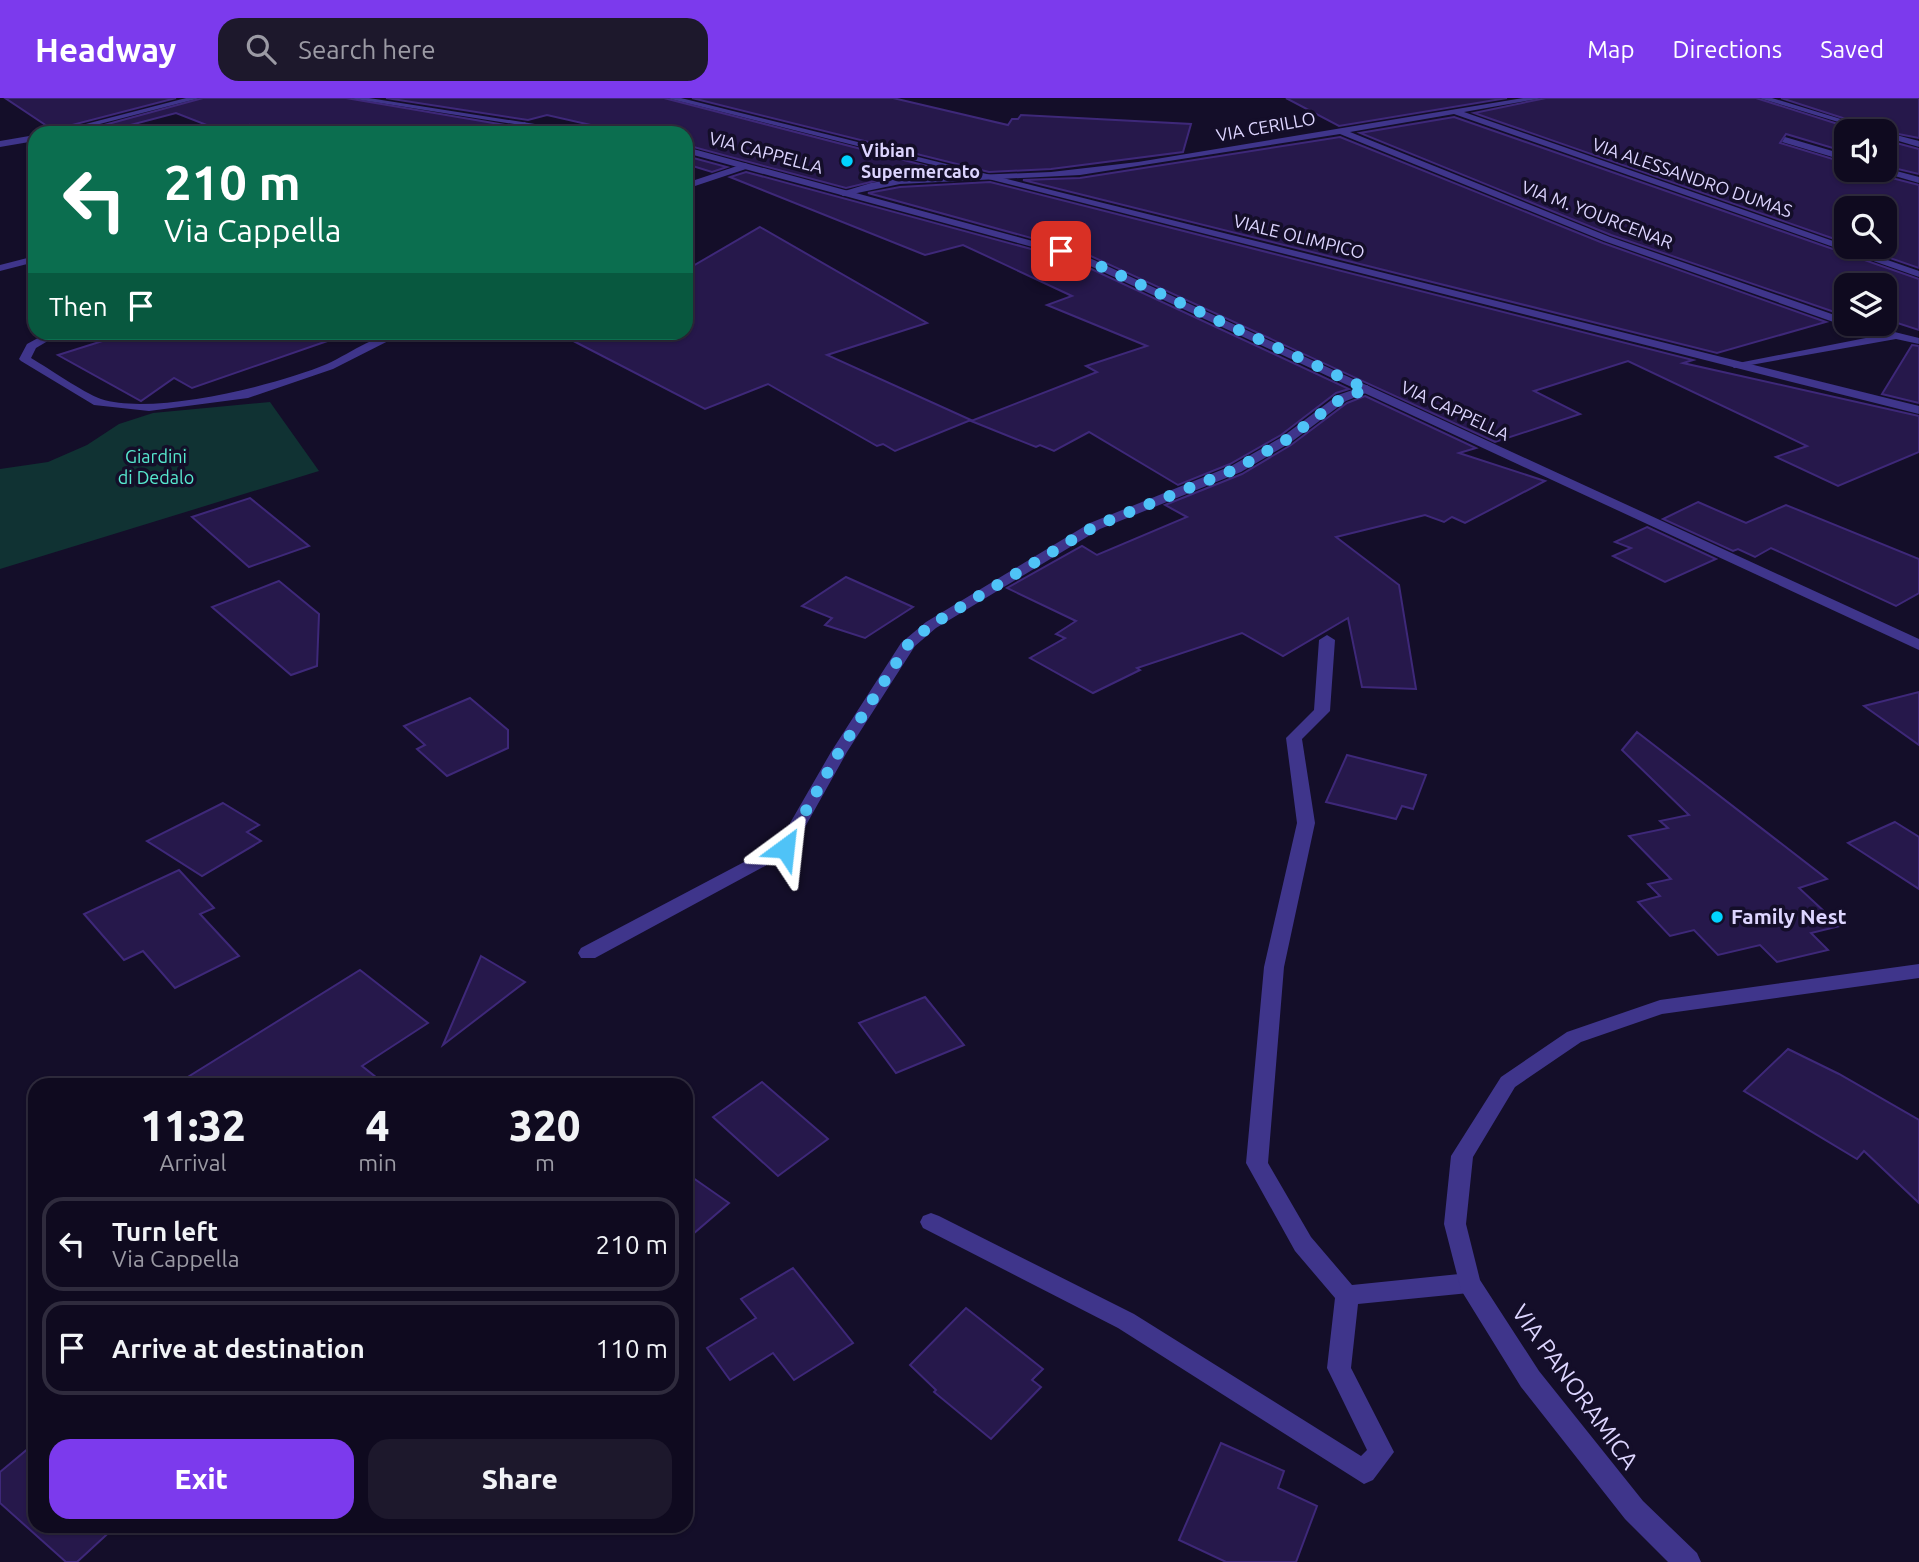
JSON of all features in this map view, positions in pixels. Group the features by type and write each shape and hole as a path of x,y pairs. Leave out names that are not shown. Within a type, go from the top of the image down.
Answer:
{"street":[{"path":"83,126 197,98"},
{"path":"353,98 539,126"},
{"name":"VIALE OLIMPICO","path":"671,98 1919,410"},
{"path":"1490,98 1505,103"},
{"name":"VIA CERILLO","path":"998,179 1134,166 1539,98"},
{"path":"1763,98 1835,119"},
{"name":"VIA ALESSANDRO DUMAS","path":"1454,112 1919,274"},
{"path":"518,126 525,124"},
{"name":"VIA M. YOURCENAR","path":"1338,130 1607,239 1834,318"},
{"path":"1897,138 1919,144"},
{"path":"0,144 28,139"},
{"path":"1785,140 1834,154"},
{"name":"VIA CAPPELLA","path":"693,152 1077,256 1919,645"},
{"path":"693,184 746,166"},
{"path":"1897,174 1919,180"},
{"path":"843,192 909,180 998,179"},
{"path":"0,268 28,260"},
{"name":"VIA M. YOURCENAR","path":"1738,366 1894,336 1919,341"},
{"path":"43,340 31,346 25,359 98,402 149,407 244,395 329,367 385,340"},
{"path":"588,953 785,848 839,752 909,643 931,625 1095,526 1236,469 1286,440 1342,398 1367,389"},
{"path":"930,1222 1126,1321 1364,1472 1381,1452 1339,1368 1347,1295 1303,1244 1258,1163 1274,967 1306,822 1294,738 1322,711 1327,640"},
{"name":"VIA PANORAMICA","path":"1687,1562 1634,1510 1530,1379 1469,1283 1455,1224 1462,1156 1508,1082 1574,1037 1660,1007 1919,971"},
{"path":"1347,1295 1469,1283"}],"green space":[{"name":"Giardini di Dedalo","path":"270,402 319,471 0,569 0,469 48,462 87,445 119,424 153,413"}],"building":[{"path":"5,98 176,98 68,126 47,126"},
{"path":"203,98 346,98 505,125 209,126 176,113 127,126 101,126"},
{"path":"386,98 664,98 954,173 900,175 846,188 693,147 693,126 595,126 547,115 528,120"},
{"path":"692,98 893,98 1008,125 1012,119 1018,119 1021,115 1191,124 1183,152 1051,169 989,172"},
{"path":"1286,98 1507,98 1339,126"},
{"path":"1546,98 1756,98 1834,123 1834,148 1786,134 1780,143 1834,159 1834,182 1897,182 1897,179 1919,185 1919,268 1893,259 1897,259 1897,196 1834,196 1834,239 1474,113"},
{"path":"1781,98 1919,98 1919,138 1897,134 1897,119 1846,119"},
{"path":"1454,117 1834,249 1834,259 1862,259 1919,279 1919,330 1897,323 1897,273 1834,273 1834,312 1611,235 1360,133"},
{"path":"1340,137 1603,243 1826,322 1717,353 1023,180 1080,178"},
{"path":"1897,143 1919,149 1919,174 1897,169"},
{"path":"693,158 727,167 712,172 693,166"},
{"path":"746,172 1072,260 1349,389 1336,393 1281,435 1230,464 1178,485 1089,432 1054,451 1040,445 1036,447 971,421 1097,372 1086,366 1147,346 1047,305 1072,296 963,245 925,255 730,177"},
{"path":"990,182 1693,360 1683,363 1919,416 1919,452 1838,486 1776,457 1807,446 1628,361 1534,391 1580,414 1495,442 1082,252 868,193 900,187"},
{"path":"760,227 927,323 827,355 971,420 895,451 883,444 877,446 768,384 705,409 571,340 693,340 693,266"},
{"path":"106,340 330,340 192,388 174,378 141,401 58,355"},
{"path":"1912,345 1919,346 1919,403 1882,394"},
{"path":"1365,396 1476,448 1459,453 1545,481 1465,523 1452,517 1444,522 1425,515 1336,537 1399,585 1416,689 1362,687 1348,618 1283,656 1242,633 1137,668 1140,670 1093,693 1030,658 1065,638 1056,634 1076,621 1007,588 1082,546 1097,555 1187,517 1165,505 1242,474 1291,445 1347,403"},
{"path":"250,498 309,546 249,567 192,517"},
{"path":"1698,502 1746,523 1786,505 1919,559 1919,593 1896,606 1771,548 1755,557 1738,549 1733,551 1663,519"},
{"path":"1647,527 1716,559 1665,582 1613,556 1631,548 1615,542"},
{"path":"846,577 913,607 865,638 825,625 832,618 802,606"},
{"path":"279,581 319,614 317,666 291,675 212,607"},
{"path":"1919,692 1919,745 1864,706"},
{"path":"470,698 508,730 508,748 447,776 417,749 425,745 404,726"},
{"path":"1637,732 1827,879 1799,888 1840,926 1811,933 1828,950 1777,962 1760,945 1718,955 1694,930 1670,936 1638,902 1660,896 1648,884 1671,879 1629,836 1668,828 1660,821 1689,815 1622,750"},
{"path":"1347,755 1426,775 1413,809 1402,806 1396,819 1326,802"},
{"path":"223,803 259,825 247,832 261,841 202,876 147,841"},
{"path":"1895,822 1919,837 1919,889 1848,843"},
{"path":"179,870 214,908 200,914 239,956 175,988 143,951 124,960 84,914"},
{"path":"481,956 525,982 443,1045"},
{"path":"360,970 428,1023 362,1066 377,1078 186,1078"},
{"path":"925,997 964,1045 896,1073 859,1023"},
{"path":"1788,1049 1839,1074 1919,1120 1919,1203 1864,1151 1857,1159 1744,1091"},
{"path":"762,1082 828,1139 778,1176 713,1117"},
{"path":"693,1178 729,1203 693,1234"},
{"path":"793,1268 853,1343 794,1380 773,1353 730,1380 707,1348 756,1318 741,1299"},
{"path":"966,1308 1043,1369 1032,1380 1041,1387 991,1439 934,1392 936,1390 910,1365"},
{"path":"1221,1443 1284,1471 1278,1488 1317,1506 1296,1562 1226,1562 1179,1540"},
{"path":"28,1449 28,1528 0,1503 0,1472"},
{"path":"34,1533 108,1533 77,1562 66,1562"}],"place":[{"name":"Vibian Supermercato","path":"847,161"},
{"name":"Family Nest","path":"1717,917"}],"route":[{"path":"785,848 839,752 909,643 931,625 1095,526 1236,469 1286,440 1342,398 1367,389 1098,265 1061,251"}]}
